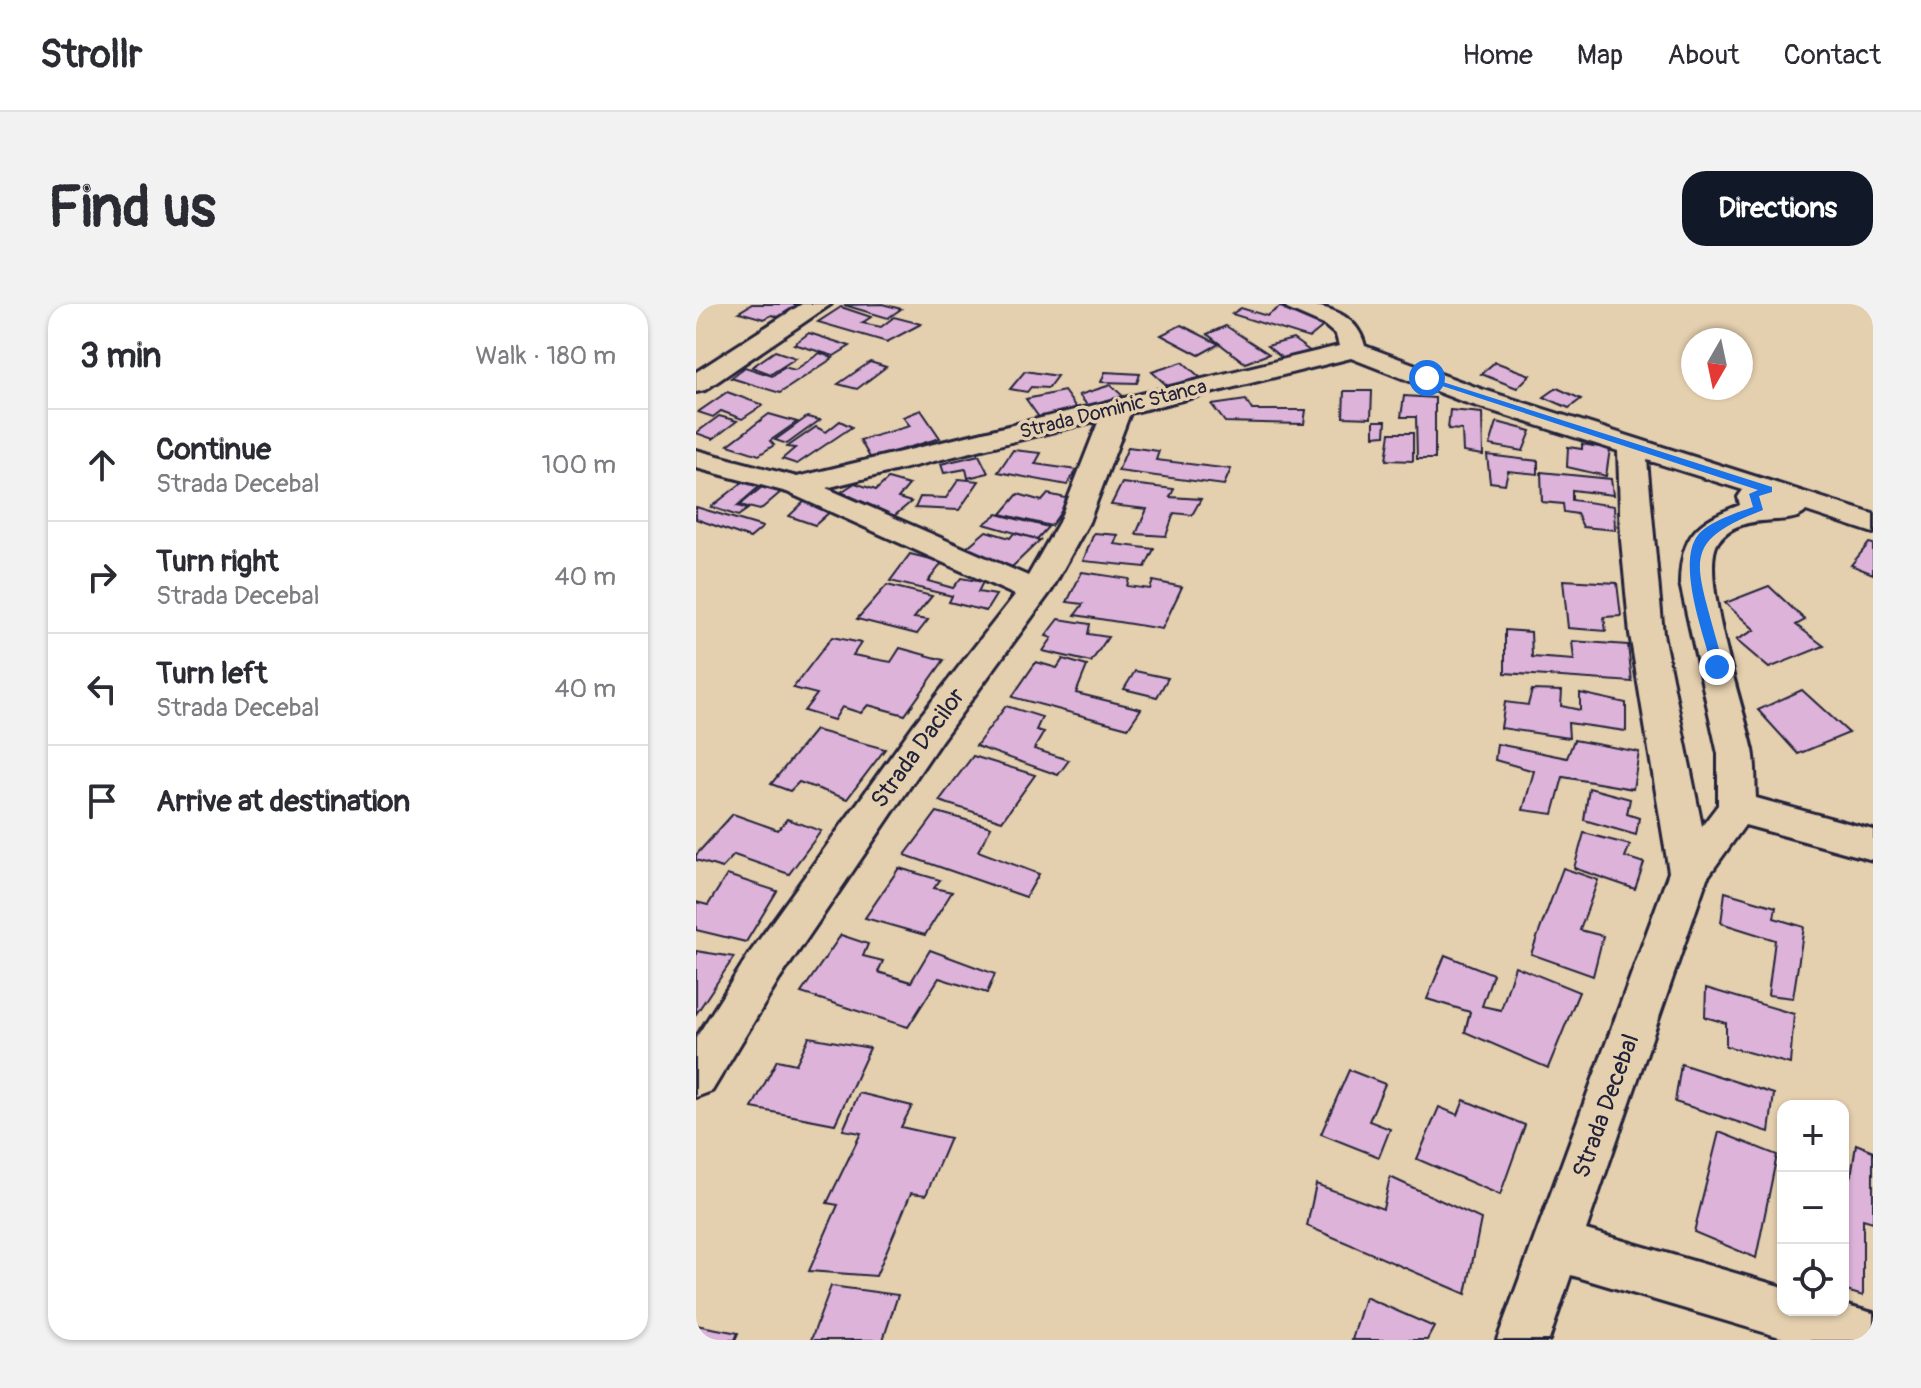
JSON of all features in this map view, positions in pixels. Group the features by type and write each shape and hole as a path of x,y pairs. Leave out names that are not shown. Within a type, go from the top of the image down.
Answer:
{"street":[{"path":"696,384 819,304"},
{"path":"1296,304 1341,326 1353,340 1353,350 1471,395 1632,445 1771,497 1873,524"},
{"name":"Strada Dominic Stanca","path":"797,486 1353,350"},
{"name":"Strada Dacilor","path":"696,1077 764,967 928,732 1035,591 1074,522 1118,408"},
{"name":"Strada Decebal","path":"1632,445 1632,490 1656,693 1685,822 1689,872"},
{"name":"Strada Dominic Stanca","path":"696,459 797,486 1035,591"},
{"path":"1771,497 1702,537 1695,558 1696,583 1736,754 1737,808 1873,845"},
{"name":"Strada Decebal","path":"1523,1340 1689,872 1737,808"},
{"path":"1556,1246 1873,1339"}],"building":[{"path":"752,304 811,304 788,320 772,315 764,319 739,312"},
{"path":"882,304 901,309 888,318 844,305"},
{"path":"841,307 871,317 862,323 881,327 894,317 921,324 887,342 818,322"},
{"path":"1280,307 1327,323 1309,338 1232,314 1241,308 1267,316"},
{"path":"1181,325 1219,344 1199,355 1161,335"},
{"path":"1226,326 1269,354 1245,363 1207,334"},
{"path":"809,333 850,346 834,356 794,344"},
{"path":"1293,339 1314,354 1287,362 1267,346"},
{"path":"775,351 796,358 771,374 752,367"},
{"path":"820,353 833,358 780,393 731,378 745,367 772,376 784,367 795,370"},
{"path":"870,362 886,367 857,389 838,384"},
{"path":"1183,362 1202,379 1171,389 1152,372"},
{"path":"1495,362 1530,375 1517,388 1481,374"},
{"path":"1025,371 1057,376 1048,388 1031,387 1027,392 1010,389"},
{"path":"1105,372 1140,374 1137,383 1101,382"},
{"path":"1111,385 1128,401 1092,411 1079,395"},
{"path":"1557,388 1581,399 1569,408 1544,397"},
{"path":"1064,391 1080,413 1043,423 1026,399"},
{"path":"1344,391 1372,391 1371,418 1343,417"},
{"path":"727,392 763,405 742,419 721,411 713,417 698,412"},
{"path":"1404,396 1435,398 1435,459 1417,459 1416,417 1401,417"},
{"path":"1246,400 1252,410 1306,410 1304,424 1225,422 1212,405"},
{"path":"921,410 940,438 871,459 860,440 910,426 903,417"},
{"path":"1450,410 1482,413 1483,455 1463,452 1462,430 1448,429"},
{"path":"769,414 797,422 770,441 774,445 759,455 728,445"},
{"path":"719,416 737,421 713,439 696,433"},
{"path":"807,417 820,420 787,444 775,440"},
{"path":"840,421 852,427 797,464 782,459 795,448 787,447 816,427 826,432"},
{"path":"1374,421 1386,421 1385,435 1374,436"},
{"path":"1497,422 1531,431 1523,451 1490,445"},
{"path":"1390,433 1413,433 1413,461 1386,460"},
{"path":"1582,444 1610,449 1606,476 1567,467 1568,447 1582,449"},
{"path":"1128,447 1159,451 1156,460 1231,469 1224,485 1118,471"},
{"path":"1013,450 1041,453 1035,464 1077,470 1067,485 998,472"},
{"path":"979,455 988,473 968,478 966,469 944,473 941,464"},
{"path":"1487,455 1538,461 1538,474 1508,471 1505,484 1490,482"},
{"path":"1541,472 1611,479 1613,495 1572,490 1572,500 1614,506 1615,530 1583,527 1577,514 1564,512 1563,504 1542,502"},
{"path":"888,479 909,485 898,498 911,502 894,516 841,492 855,483 876,490"},
{"path":"959,479 979,481 959,510 915,508 920,497 946,498"},
{"path":"743,482 760,486 737,506 748,509 738,516 711,507"},
{"path":"1122,483 1174,489 1170,497 1201,499 1192,515 1174,513 1166,536 1136,534 1147,509 1111,505"},
{"path":"762,487 781,492 760,510 740,505"},
{"path":"1018,494 1042,501 1048,494 1070,499 1051,526 1001,514"},
{"path":"806,500 832,510 815,525 789,516"},
{"path":"696,507 763,527 750,538 696,519"},
{"path":"997,514 1048,527 1037,539 984,524"},
{"path":"986,531 1010,538 1014,533 1040,540 1012,567 965,549"},
{"path":"1094,533 1118,535 1114,544 1154,549 1145,567 1083,561"},
{"path":"1869,543 1873,544 1873,574 1851,565"},
{"path":"910,554 943,562 928,581 953,588 961,578 983,582 978,592 996,595 986,611 949,602 952,596 890,581"},
{"path":"1082,572 1129,579 1127,586 1150,589 1153,581 1182,587 1162,629 1075,615 1083,604 1067,602"},
{"path":"1563,580 1617,583 1621,616 1604,617 1606,631 1568,628"},
{"path":"887,585 932,596 914,618 928,620 917,634 857,619"},
{"path":"1769,586 1805,620 1796,625 1824,646 1769,668 1736,640 1755,630 1725,603"},
{"path":"1059,619 1090,624 1088,634 1108,637 1091,662 1043,651 1052,638 1046,636"},
{"path":"1505,630 1531,632 1532,657 1574,660 1572,641 1628,645 1632,682 1505,673"},
{"path":"832,637 861,643 853,655 891,662 900,648 944,660 905,715 868,705 861,713 842,707 834,720 804,711 817,694 793,688"},
{"path":"1063,659 1087,666 1076,693 1141,709 1128,728 1012,697 1036,662 1057,668"},
{"path":"1135,671 1168,678 1157,697 1124,689"},
{"path":"1532,690 1562,691 1561,706 1580,710 1580,693 1626,703 1626,731 1568,723 1569,738 1501,728 1505,702 1528,705"},
{"path":"1802,690 1849,733 1798,754 1758,710"},
{"path":"1006,706 1042,717 1036,730 1044,732 1034,749 1069,760 1058,775 976,746"},
{"path":"815,730 885,749 847,799 799,782 790,791 771,784"},
{"path":"1574,740 1639,752 1633,789 1563,777 1553,814 1523,810 1534,771 1495,760 1497,744 1567,758"},
{"path":"973,756 1035,775 1002,821 939,801"},
{"path":"1589,788 1630,799 1627,814 1639,818 1636,835 1584,820"},
{"path":"937,812 991,827 978,851 1039,874 1026,897 905,855"},
{"path":"733,814 778,830 787,819 821,831 789,874 734,855 722,868 696,860 696,855"},
{"path":"1584,833 1630,845 1625,857 1644,863 1635,889 1574,868"},
{"path":"899,868 940,880 934,888 952,892 925,935 865,918"},
{"path":"1563,868 1598,880 1580,930 1603,936 1593,976 1531,954"},
{"path":"727,875 777,891 746,942 696,930 696,902 708,905"},
{"path":"1725,892 1776,907 1774,918 1804,927 1793,998 1768,995 1775,940 1721,923"},
{"path":"841,935 868,944 863,956 883,961 878,972 911,982 930,950 995,974 987,993 939,978 908,1027 801,993"},
{"path":"696,951 734,957 696,1014"},
{"path":"1445,955 1493,974 1482,1006 1501,1010 1515,966 1579,992 1548,1068 1465,1032 1470,1012 1427,999"},
{"path":"1706,988 1794,1014 1790,1064 1726,1046 1726,1023 1705,1017"},
{"path":"809,1037 870,1048 835,1124 752,1108 777,1060 796,1064"},
{"path":"1681,1064 1774,1094 1769,1132 1675,1102"},
{"path":"1349,1070 1385,1084 1369,1121 1390,1129 1379,1157 1321,1134"},
{"path":"859,1093 912,1106 901,1127 950,1138 926,1195 911,1193 876,1276 809,1271 838,1205 827,1203 861,1133 843,1130"},
{"path":"1464,1100 1525,1125 1500,1195 1417,1159 1439,1107 1458,1115"},
{"path":"1719,1132 1777,1155 1756,1258 1694,1232"},
{"path":"1856,1144 1873,1151 1873,1222 1863,1219 1863,1296 1849,1292 1851,1177"},
{"path":"1390,1177 1481,1219 1466,1294 1307,1226 1316,1184 1383,1209"},
{"path":"831,1286 898,1295 883,1340 811,1340"},
{"path":"1365,1297 1434,1327 1427,1340 1352,1340"},
{"path":"696,1325 738,1333 735,1340 696,1340"}],"route":[{"path":"1427,378 1471,395 1768,489 1754,494 1759,508 1731,519 1702,537 1695,558 1696,583 1717,667"}]}
